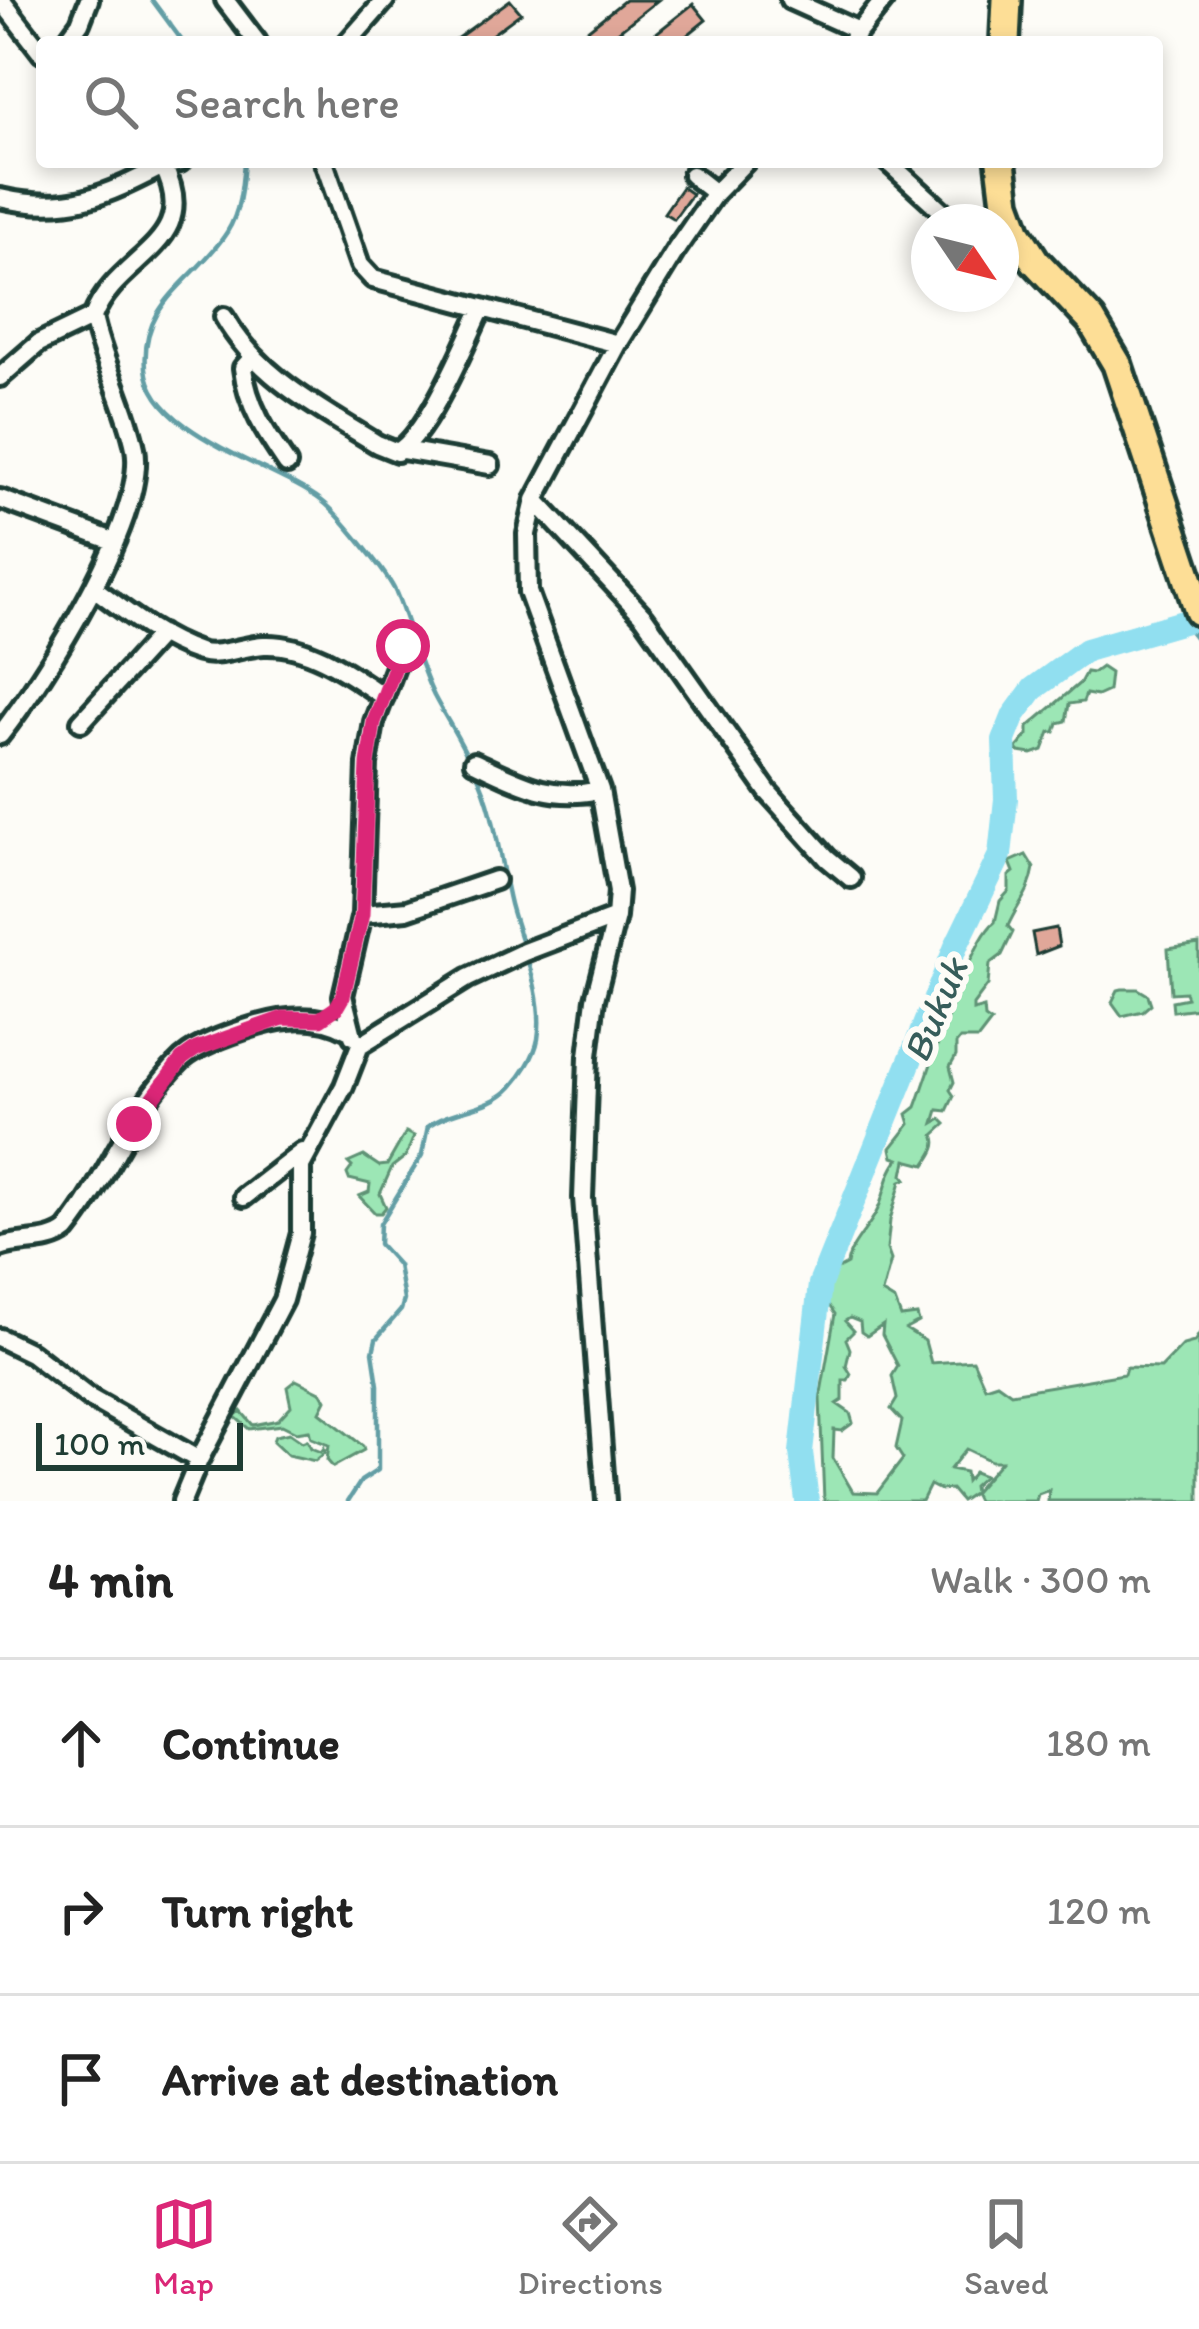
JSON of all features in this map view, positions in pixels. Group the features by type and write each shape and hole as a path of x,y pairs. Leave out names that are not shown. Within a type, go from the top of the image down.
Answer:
{"main road":[{"path":"1005,36 1007,0"},
{"path":"1002,168 1006,203 1017,233 1035,261 1091,320 1117,364 1199,611"}],"street":[{"path":"1,0 36,45"},
{"path":"70,36 88,0"},
{"path":"225,0 252,36"},
{"path":"353,36 385,0"},
{"path":"790,0 854,36 884,0"},
{"path":"0,198 65,205 100,198 158,168"},
{"path":"0,735 59,651 94,587 135,487 136,452 93,317 101,295 162,239 172,221 177,206 169,168"},
{"path":"326,168 366,274 383,284 618,344"},
{"path":"606,1501 583,1198 587,1056 618,891 600,790 527,592 527,534 535,500 618,344 715,194 739,168"},
{"path":"895,168 934,204"},
{"path":"692,175 715,194"},
{"path":"404,450 450,376 482,308"},
{"path":"0,377 51,336 93,317"},
{"path":"224,317 252,358 285,386 389,451 490,465"},
{"path":"252,358 243,368 245,382 261,426 287,464"},
{"path":"0,499 113,541"},
{"path":"535,500 644,617 768,792 851,878"},
{"path":"94,587 161,634 202,653 268,644 296,650 333,665 384,697"},
{"path":"81,722 161,634"},
{"path":"320,1019 343,996 362,914 374,722 403,646"},
{"path":"474,762 547,793 564,796 600,790"},
{"path":"362,914 407,910 495,880"},
{"path":"354,1038 524,952 616,917"},
{"path":"182,1501 284,1300 301,1232 301,1166 344,1086 354,1038 343,996"},
{"path":"0,1247 19,1240 50,1240 67,1230 134,1124 182,1059 196,1049 283,1018 320,1019 354,1038"},
{"path":"244,1197 311,1143"},
{"path":"0,1338 31,1353 88,1397 199,1460"}],"green space":[{"path":"1101,667 1110,673 1108,691 1086,694 1083,702 1069,704 1066,721 1050,732 1043,750 1032,754 1016,749 1028,735 1028,727 1080,683 1086,672"},
{"path":"1026,855 1034,868 1008,926 1013,932 1002,955 990,964 988,985 973,1005 973,1011 984,1008 991,1022 978,1039 960,1039 956,1044 950,1067 954,1096 947,1111 938,1110 934,1123 941,1119 946,1124 934,1135 932,1155 925,1165 906,1160 906,1179 901,1181 890,1220 887,1249 891,1260 882,1293 895,1301 901,1317 917,1315 919,1322 906,1329 925,1341 931,1363 973,1360 985,1387 997,1383 1011,1393 1124,1374 1126,1367 1161,1368 1199,1334 1199,1501 1048,1501 1049,1490 1038,1494 1036,1501 977,1501 973,1493 961,1501 951,1489 930,1485 922,1501 824,1501 820,1398 835,1314 825,1300 828,1274 847,1264 879,1206 899,1159 893,1157 891,1148 910,1124 907,1114 916,1107 963,978 1009,891 1009,876 1014,872 1010,862","holes":["845,1321 860,1322 867,1336 883,1325 882,1335 898,1366 892,1376 897,1399 891,1409 902,1421 896,1448 903,1459 877,1493 853,1492 833,1458 834,1430 842,1431 853,1423 850,1413 837,1404 843,1400 843,1380 851,1374 846,1366 850,1349 846,1339 854,1331","966,1449 1001,1461 974,1492 973,1486 984,1476 974,1472 966,1481 965,1472 950,1469"]},
{"path":"1199,944 1199,1008 1173,1011 1172,1001 1187,998 1185,992 1171,993 1168,949"},
{"path":"1138,989 1148,995 1151,1004 1122,1016 1112,1002 1118,990"},
{"path":"406,1132 414,1136 380,1194 386,1207 375,1213 359,1196 369,1192 370,1184 349,1179 352,1167 348,1163 364,1156 379,1166 387,1165"},
{"path":"296,1380 322,1393 326,1400 320,1412 364,1450 333,1467 327,1460 329,1445 311,1438 309,1430 296,1432 282,1425 249,1429 234,1416 241,1411 253,1425 278,1420 291,1406 287,1387"},
{"path":"289,1433 302,1442 307,1440 311,1448 321,1452 324,1448 325,1453 315,1461 288,1455 273,1441"}],"building":[{"path":"510,0 521,13 490,36 460,36"},
{"path":"625,0 658,0 613,36 590,36 586,31"},
{"path":"693,4 706,20 686,36 653,36"},
{"path":"682,187 692,194 674,219 664,213"},
{"path":"1056,928 1059,946 1036,955 1032,933"}],"waterway":[{"path":"152,0 179,36"},
{"path":"243,168 238,207 227,232 173,293 152,325 146,368 153,391 192,430 322,501 351,531 396,593 428,683 469,760"},
{"name":"Bukuk","path":"807,1501 801,1452 820,1284 957,944 1000,855 1006,799 1004,740 1014,715 1033,689 1086,650 1190,620"},
{"path":"1183,622 1199,642"},
{"path":"348,1501 361,1481 378,1470 373,1352 376,1339 404,1300 398,1265 379,1244 380,1224 422,1155 428,1126 502,1095 524,1071 538,1039 535,988 475,770"}],"route":[{"path":"134,1124 182,1059 196,1049 283,1018 320,1019 343,996 362,914 374,722 403,646"}]}
